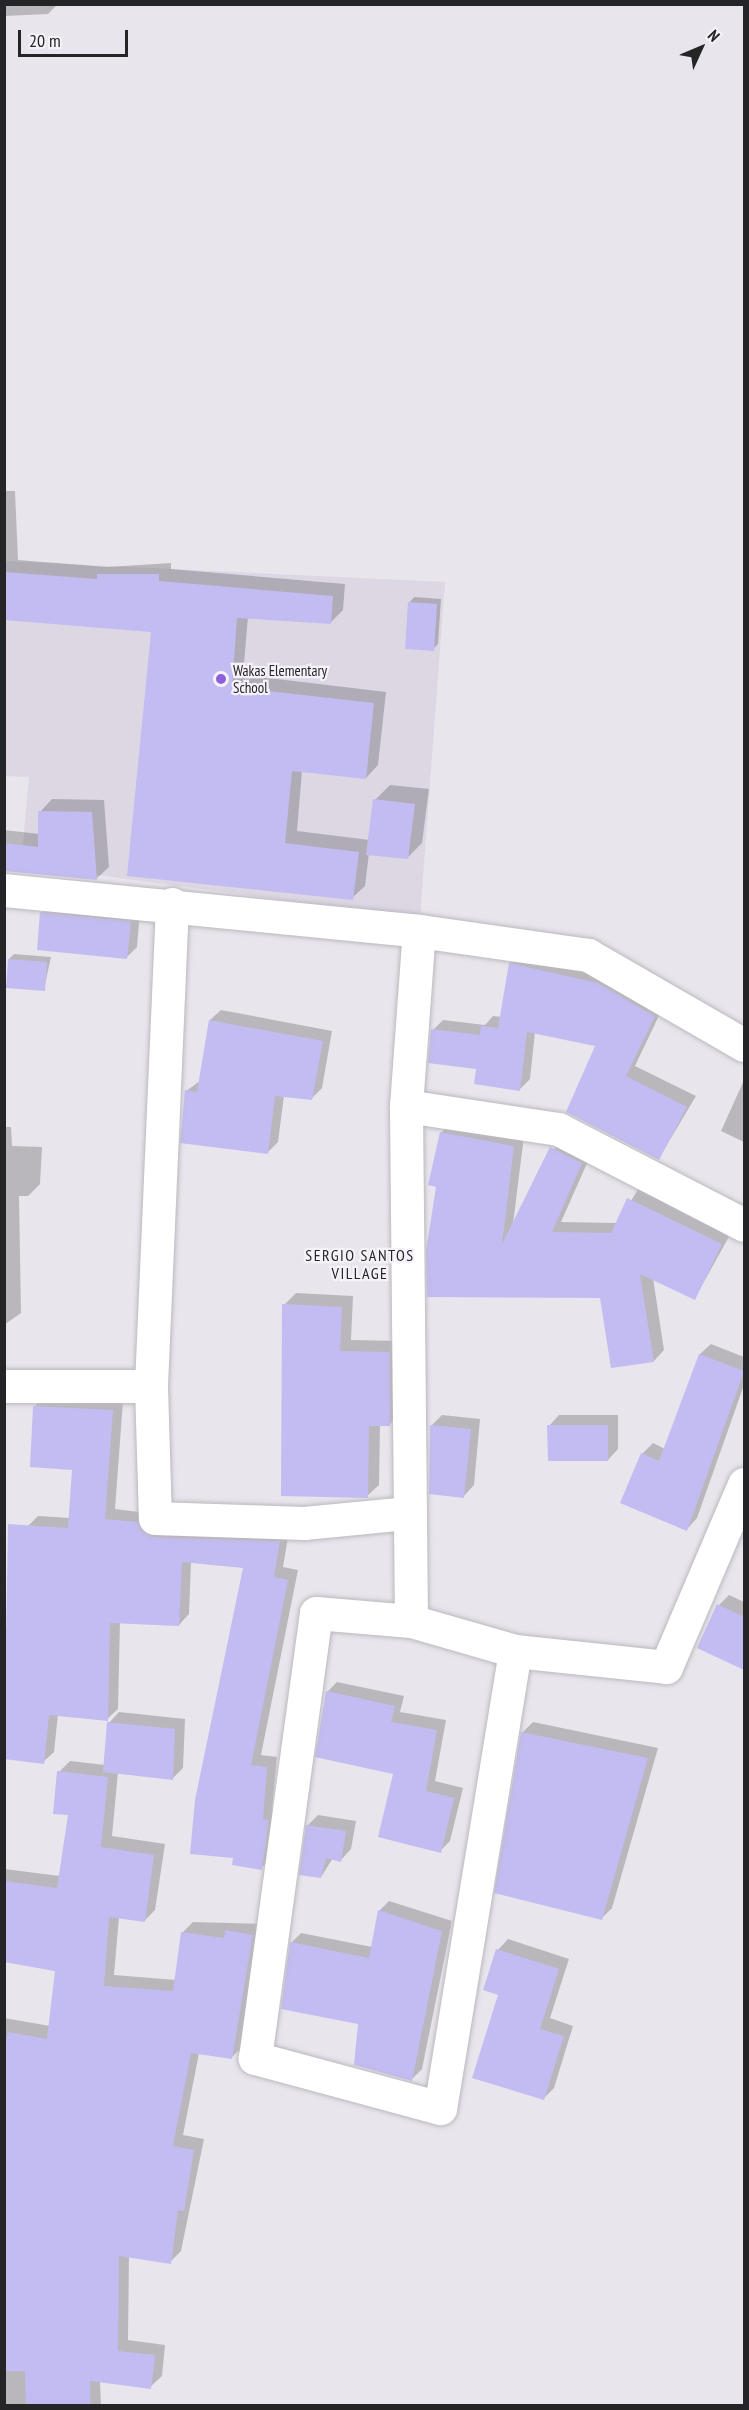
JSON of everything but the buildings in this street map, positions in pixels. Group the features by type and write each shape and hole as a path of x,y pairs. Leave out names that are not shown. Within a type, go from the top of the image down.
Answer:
{"street":[{"path":"4,890 172,904 419,931 588,955 744,1045"},
{"path":"172,904 151,1386 155,1518 303,1524 407,1513"},
{"path":"411,1621 407,1513 406,1106 419,931"},
{"path":"406,1106 558,1129 744,1225"},
{"path":"4,1386 151,1386"},
{"path":"515,1650 440,2108 255,2058 316,1613 411,1621 515,1650 666,1667 744,1484"}],"shaded area":[{"name":"Wakas Elementary School","path":"5,561 445,582 420,918 21,865 29,777 5,776"}],"place":[{"name":"Wakas Elementary School","path":"221,679"}],"district":[{"name":"SERGIO SANTOS VILLAGE","path":"360,1264"}]}
